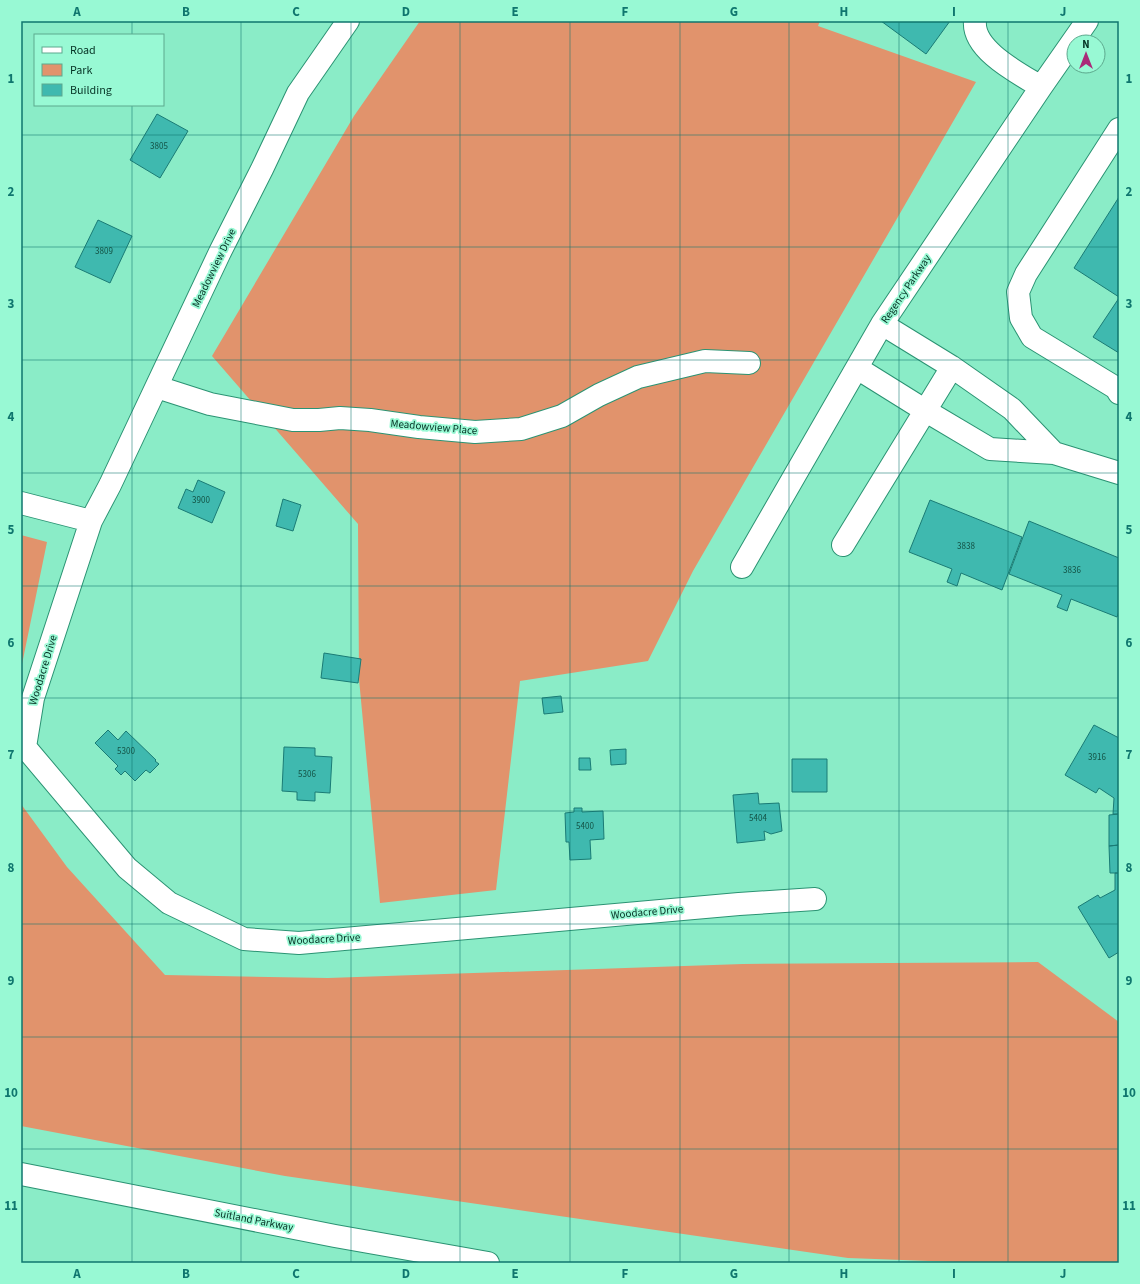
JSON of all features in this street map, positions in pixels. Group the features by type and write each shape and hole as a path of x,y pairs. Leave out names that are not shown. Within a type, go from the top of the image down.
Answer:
{"main road":[{"name":"Meadowview Drive","path":"91,521 110,485 220,252 298,93 348,21"},
{"path":"976,21 975,28 983,44 1003,63 1041,87"},
{"name":"Regency Parkway","path":"742,567 882,324 1087,21"},
{"path":"1119,129 1026,274 1018,292 1021,318 1032,336 1116,388 1119,393"},
{"path":"882,324 952,367 1012,409 1054,453"},
{"name":"Meadowview Place","path":"157,387 210,404 293,420 340,418 370,420 419,428 475,432 521,429 562,416 599,395 638,377 705,361 749,363"},
{"path":"843,545 952,367"},
{"path":"857,368 990,449 1054,453 1119,473"},
{"path":"21,503 91,521"},
{"name":"Woodacre Drive","path":"91,521 33,698 25,746 127,868 170,903 244,939 299,943 739,904 815,899"},
{"name":"Suitland Parkway","path":"21,1174 335,1236 488,1263"}],"green space":[{"path":"420,21 820,21 818,26 976,82 693,571 648,661 520,681 496,890 380,903 359,679 358,524 212,356 354,116"},
{"path":"21,535 47,542 21,669"},
{"path":"21,804 67,867 165,975 328,978 743,964 1038,962 1119,1022 1119,1263 983,1263 848,1258 285,1176 21,1126"}],"building":[{"path":"881,21 950,21 926,54"},
{"path":"157,114 188,131 160,178 130,160"},
{"path":"1119,197 1119,297 1074,268"},
{"path":"98,220 132,236 110,283 75,267"},
{"path":"1119,298 1119,353 1093,337"},
{"path":"198,480 225,492 212,523 178,508 186,489 193,492"},
{"path":"283,499 301,505 293,531 276,526"},
{"path":"930,500 1022,537 1002,590 961,573 957,586 947,582 952,569 909,552"},
{"path":"1029,521 1119,558 1119,611 1117,617 1071,599 1067,611 1057,607 1062,595 1009,574"},
{"path":"324,653 361,659 358,683 321,678"},
{"path":"561,696 563,712 544,714 542,698"},
{"path":"1094,725 1119,738 1119,814 1113,814 1114,798 1099,788 1096,793 1065,775"},
{"path":"108,730 118,740 126,731 159,764 150,773 146,770 135,781 125,771 121,775 115,769 118,766 95,743"},
{"path":"284,747 315,748 315,756 332,757 330,793 315,792 315,801 297,800 297,792 282,791"},
{"path":"626,749 626,764 611,765 610,750"},
{"path":"579,758 590,758 591,770 579,770"},
{"path":"792,759 827,759 827,792 792,792"},
{"path":"758,793 759,804 779,803 782,831 771,834 764,831 765,840 737,843 733,795"},
{"path":"574,808 582,808 582,812 603,811 604,839 590,840 591,859 570,860 569,842 566,842 565,813 574,812"},
{"path":"1119,814 1119,845 1109,846 1109,815"},
{"path":"1119,845 1119,873 1110,873 1109,846"},
{"path":"1115,873 1119,873 1119,952 1109,958 1078,907 1098,895 1100,898 1115,890"}]}
